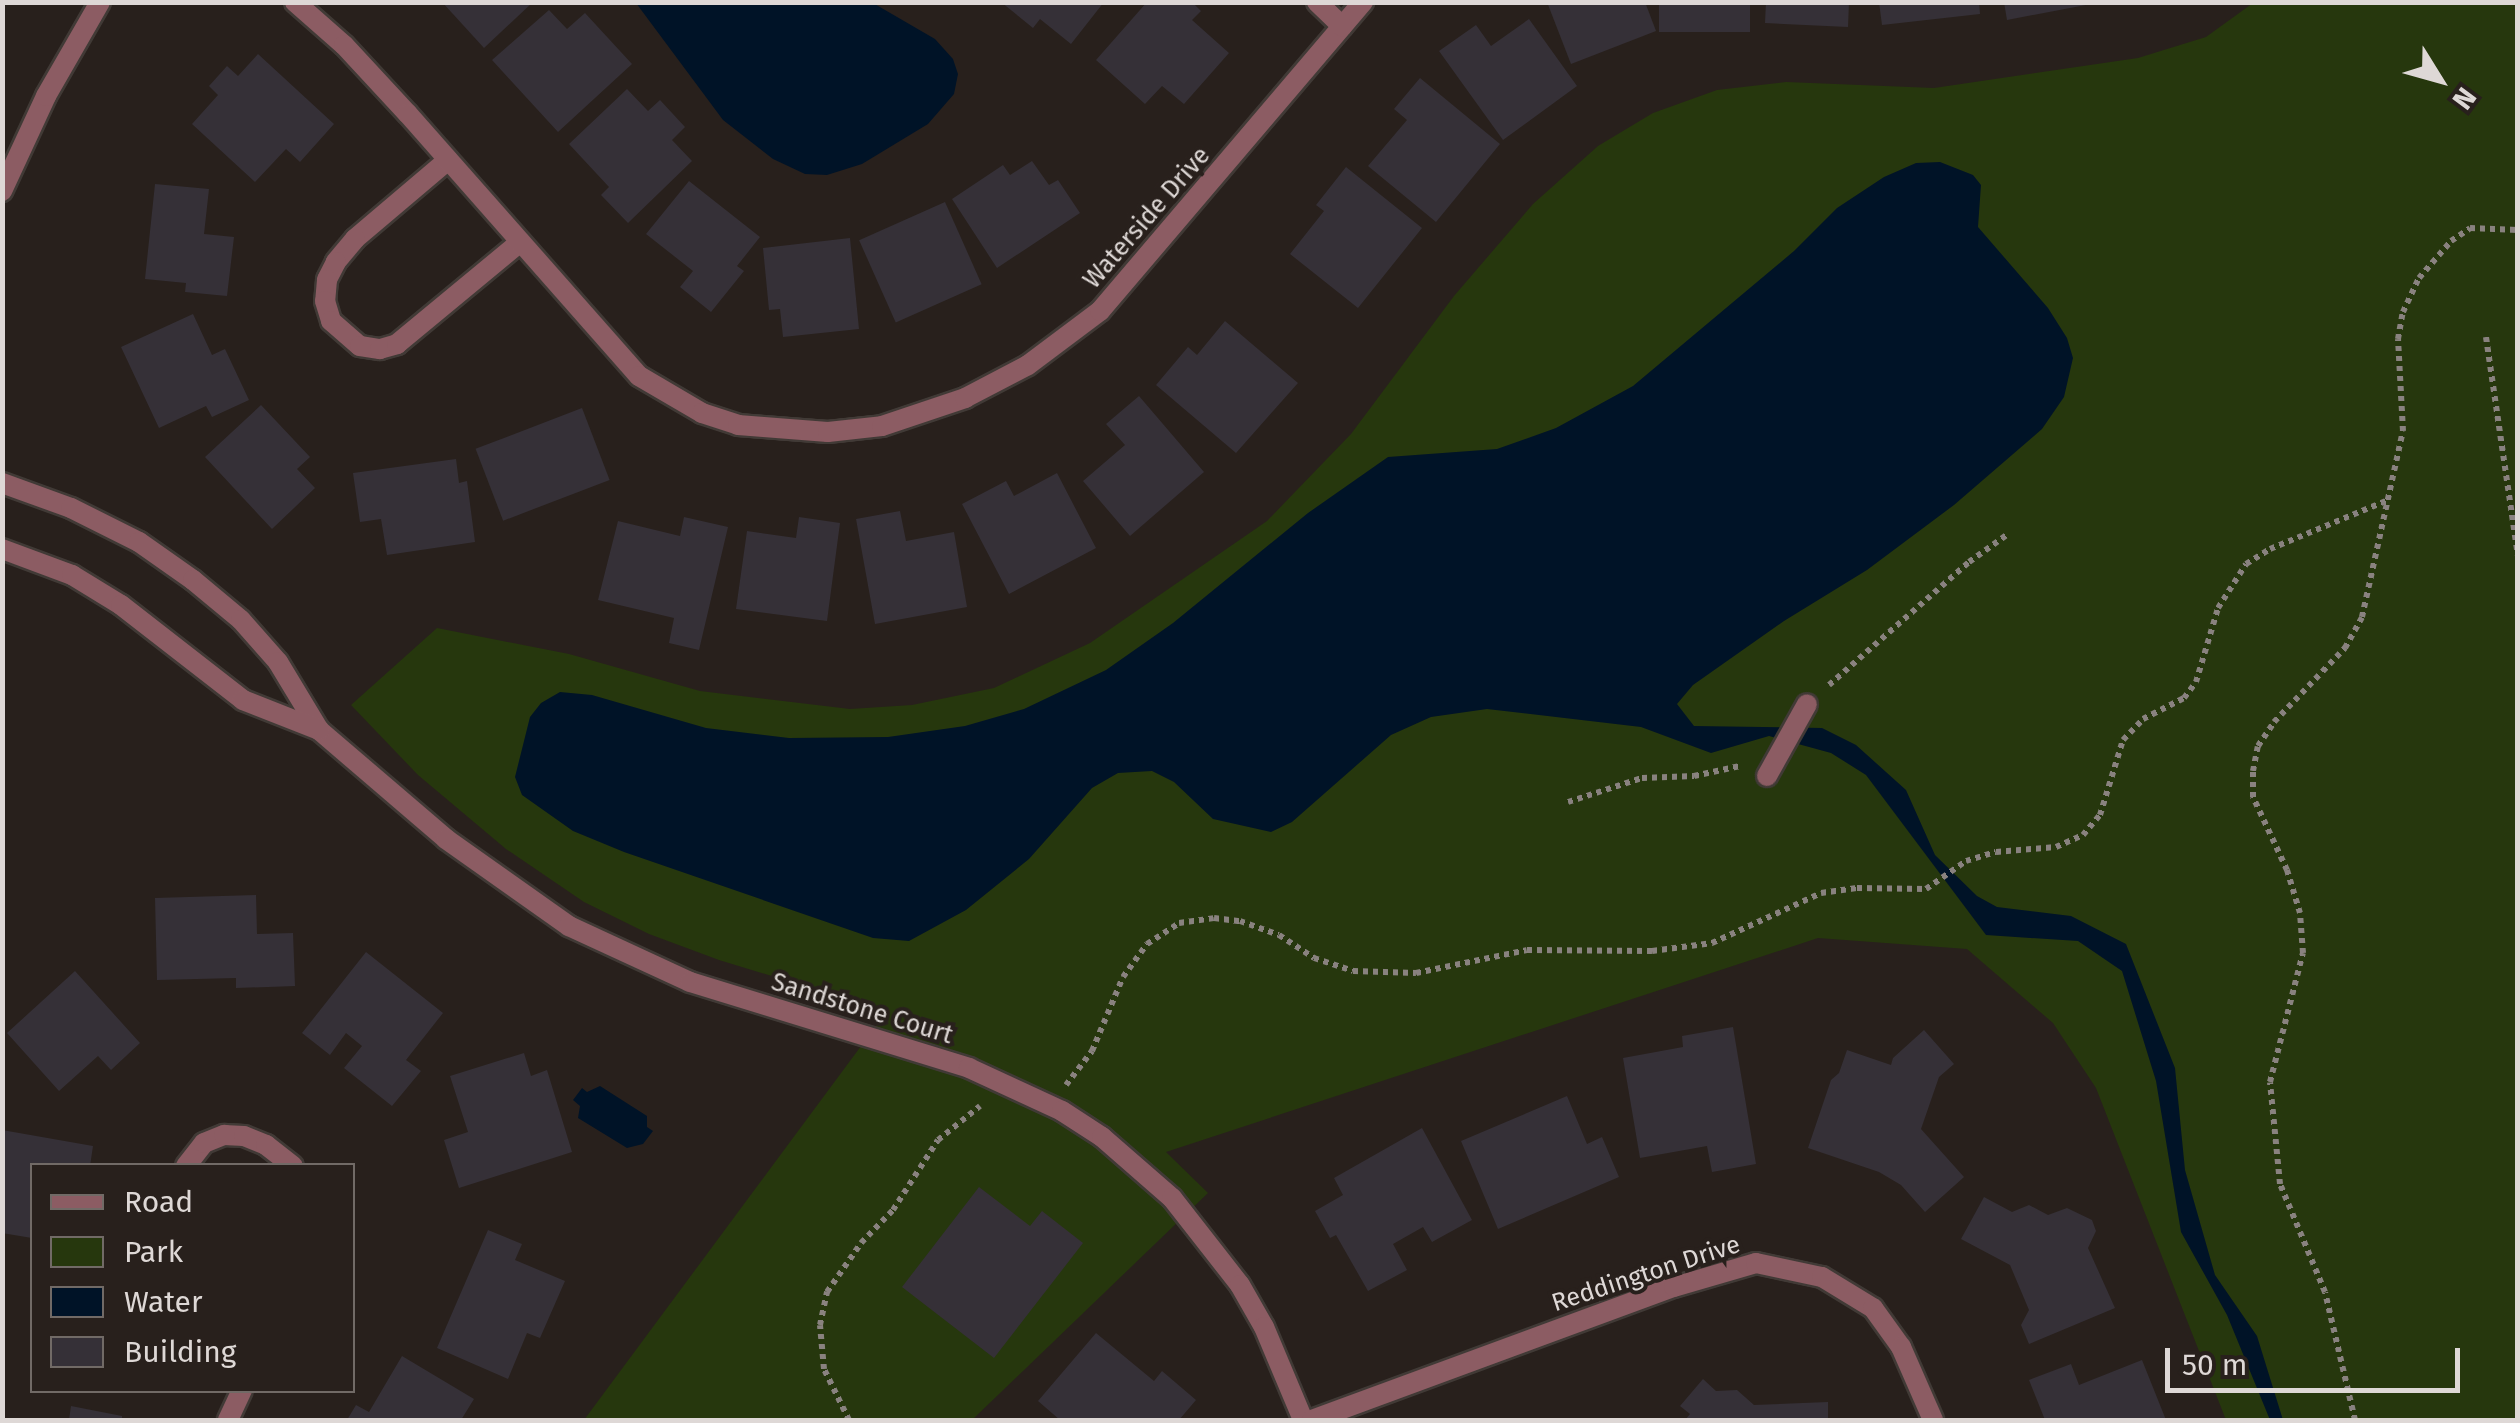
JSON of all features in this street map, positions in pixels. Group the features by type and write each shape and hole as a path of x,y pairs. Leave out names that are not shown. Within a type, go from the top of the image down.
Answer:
{"street":[{"path":"2,191 46,96 100,2"},
{"name":"Waterside Drive","path":"295,2 344,45 618,357 666,395 702,413 774,431 828,432 882,426 965,398 1028,365 1100,311 1138,272 1363,2"},
{"path":"1318,2 1342,26"},
{"path":"448,160 355,239 336,262 327,280 325,302 331,321 360,346 380,349 397,344 519,243"},
{"name":"Sandstone Court","path":"2,483 72,508 122,534 193,580 241,620 278,662 320,730 506,885 624,954 690,982 969,1068 1062,1111 1102,1137 1136,1164 1201,1230 1264,1327 1303,1420"},
{"name":"Sandstone Court","path":"2,549 72,575 121,604 243,700 320,730"},
{"path":"1774,764 1806,705"},
{"path":"188,1163 204,1142 224,1135 244,1136 266,1145 289,1163"},
{"name":"Reddington Drive","path":"1312,1420 1674,1287 1756,1263 1822,1277 1872,1308 1901,1346 1933,1420"},
{"path":"228,1420 241,1393"}],"path":[{"path":"2354,1420 2325,1292 2302,1244 2278,1167 2270,1082 2303,953 2300,914 2287,870 2253,798 2252,771 2258,746 2274,722 2345,648 2362,617 2403,432 2398,340 2403,312 2420,278 2451,240 2470,228 2518,230"},
{"path":"2486,337 2518,556"},
{"path":"849,1420 824,1369 820,1325 827,1292 861,1244 893,1210 938,1140 972,1110 1026,1083 1059,1094 1092,1051 1123,976 1147,944 1179,923 1214,918 1240,921 1279,935 1314,958 1353,972 1416,973 1527,950 1652,951 1712,944 1820,893 1934,887 1966,861 1996,852 2056,847 2083,835 2100,815 2123,740 2143,719 2184,698 2196,682 2218,608 2246,564 2270,548 2386,502"},
{"path":"1806,705 1969,562 2008,534"},
{"path":"1568,802 1642,778 1694,776 1774,764"}],"green space":[{"path":"2253,3 2517,3 2517,1420 2226,1420 2096,1088 2053,1023 1967,949 1818,938 1166,1152 1208,1193 972,1420 584,1420 887,1011 719,960 649,934 584,902 506,849 418,775 351,705 437,628 569,654 700,691 850,709 912,705 994,688 1090,643 1267,521 1351,434 1454,296 1533,204 1598,146 1653,113 1717,90 1786,82 1934,88 2138,58 2206,37"}],"water":[{"path":"636,3 873,3 935,39 953,59 958,74 954,94 928,124 862,164 827,175 805,174 773,159 723,120"},
{"path":"1940,162 1973,175 1981,185 1978,227 2048,308 2067,338 2073,358 2064,397 2042,429 1954,505 1867,570 1784,621 1693,685 1677,704 1694,726 1822,728 1856,745 1906,790 1935,855 1977,896 1997,907 2071,916 2126,944 2175,1068 2185,1170 2215,1275 2257,1336 2283,1420 2270,1420 2227,1315 2181,1232 2156,1081 2122,971 2078,941 1986,935 1866,775 1831,753 1769,736 1711,753 1641,727 1487,709 1431,717 1391,735 1292,822 1271,832 1213,819 1174,782 1152,771 1118,773 1092,788 1029,859 966,910 909,941 873,938 624,852 573,831 522,795 515,777 530,717 541,703 560,692 592,695 706,728 789,738 888,737 965,726 1024,709 1106,670 1173,623 1308,513 1388,457 1497,449 1556,428 1633,386 1794,251 1837,208 1884,177 1916,163"},
{"path":"600,1086 647,1116 647,1127 653,1131 643,1144 627,1148 578,1118 580,1106 573,1100 582,1088 587,1092"}],"building":[{"path":"442,2 533,2 484,48"},
{"path":"1001,2 1104,2 1071,44 1040,19 1033,28"},
{"path":"1147,2 1192,2 1201,11 1192,20 1229,53 1184,104 1162,86 1145,104 1096,60"},
{"path":"1547,2 1645,2 1656,31 1571,64"},
{"path":"1659,2 1750,2 1750,32 1659,32"},
{"path":"1766,2 1849,2 1848,27 1765,23"},
{"path":"1879,2 1979,2 1980,14 1882,25"},
{"path":"2004,2 2090,2 2091,4 2007,20"},
{"path":"549,10 567,29 585,13 632,64 558,132 492,60"},
{"path":"1529,19 1577,86 1503,140 1439,51 1476,25 1491,46"},
{"path":"258,54 334,124 300,162 286,149 255,182 192,124 218,95 209,86 227,66 238,76"},
{"path":"1420,78 1500,144 1436,222 1368,166 1407,120 1394,109"},
{"path":"627,89 648,111 660,100 685,127 672,140 692,161 628,223 601,195 609,187 569,144"},
{"path":"1032,161 1049,185 1058,180 1080,213 997,268 952,199 1003,165 1010,175"},
{"path":"1346,167 1422,228 1358,308 1290,254 1324,211 1316,205"},
{"path":"689,181 760,237 737,266 744,271 711,312 680,287 693,271 646,234"},
{"path":"155,184 209,189 204,234 234,237 227,296 185,292 186,283 145,279"},
{"path":"945,202 982,284 896,322 859,240"},
{"path":"850,238 859,329 783,337 780,309 769,310 763,248"},
{"path":"193,314 212,355 225,349 249,400 212,417 206,406 159,428 121,347"},
{"path":"1225,321 1298,383 1236,453 1156,385 1188,347 1197,355"},
{"path":"1139,396 1204,472 1130,536 1083,481 1125,445 1106,424"},
{"path":"261,405 310,457 297,469 315,488 272,529 205,457"},
{"path":"582,408 610,480 503,521 476,449"},
{"path":"456,459 459,483 467,481 475,542 387,555 381,519 360,522 353,473"},
{"path":"1057,473 1096,548 1009,594 962,504 1006,481 1014,496"},
{"path":"900,511 906,541 954,532 967,607 875,624 856,519"},
{"path":"684,517 728,527 699,650 669,643 674,618 598,600 618,521 680,536"},
{"path":"799,517 840,523 827,621 736,609 747,531 796,538"},
{"path":"256,895 257,934 293,933 295,986 236,988 236,978 157,980 155,898"},
{"path":"366,952 443,1013 406,1060 421,1071 392,1106 344,1068 362,1046 346,1033 330,1055 302,1033"},
{"path":"75,971 140,1043 111,1070 98,1056 59,1091 7,1033"},
{"path":"1733,1027 1756,1164 1712,1172 1707,1146 1640,1158 1623,1058 1683,1047 1682,1036"},
{"path":"1924,1030 1954,1064 1939,1077 1921,1129 1964,1177 1925,1212 1901,1185 1879,1172 1808,1148 1831,1080 1839,1073 1847,1050 1891,1065 1893,1058"},
{"path":"524,1053 531,1076 547,1070 572,1152 459,1188 444,1140 468,1132 450,1076"},
{"path":"1567,1096 1587,1144 1602,1137 1619,1177 1498,1229 1461,1141"},
{"path":"1422,1128 1472,1220 1432,1242 1423,1227 1393,1244 1407,1270 1368,1291 1336,1235 1330,1238 1315,1211 1343,1195 1334,1178"},
{"path":"2,1130 93,1146 90,1163 30,1163 30,1238 2,1233"},
{"path":"979,1187 1030,1226 1042,1211 1083,1243 994,1358 902,1287"},
{"path":"1984,1197 2012,1212 2029,1205 2048,1215 2067,1208 2092,1220 2096,1231 2088,1248 2115,1308 2029,1344 2021,1325 2029,1310 2010,1265 1961,1239"},
{"path":"488,1230 522,1244 515,1260 565,1281 540,1338 527,1333 508,1379 437,1348"},
{"path":"1096,1333 1154,1381 1162,1371 1196,1400 1179,1420 1060,1420 1038,1401"},
{"path":"402,1356 474,1399 461,1420 347,1420 356,1405 369,1412"},
{"path":"2142,1360 2166,1420 2045,1420 2029,1380 2071,1364 2079,1385"},
{"path":"1703,1379 1716,1391 1737,1390 1754,1405 1828,1402 1828,1420 1685,1420 1690,1414 1680,1406"},
{"path":"71,1406 122,1416 122,1420 69,1420"}]}
